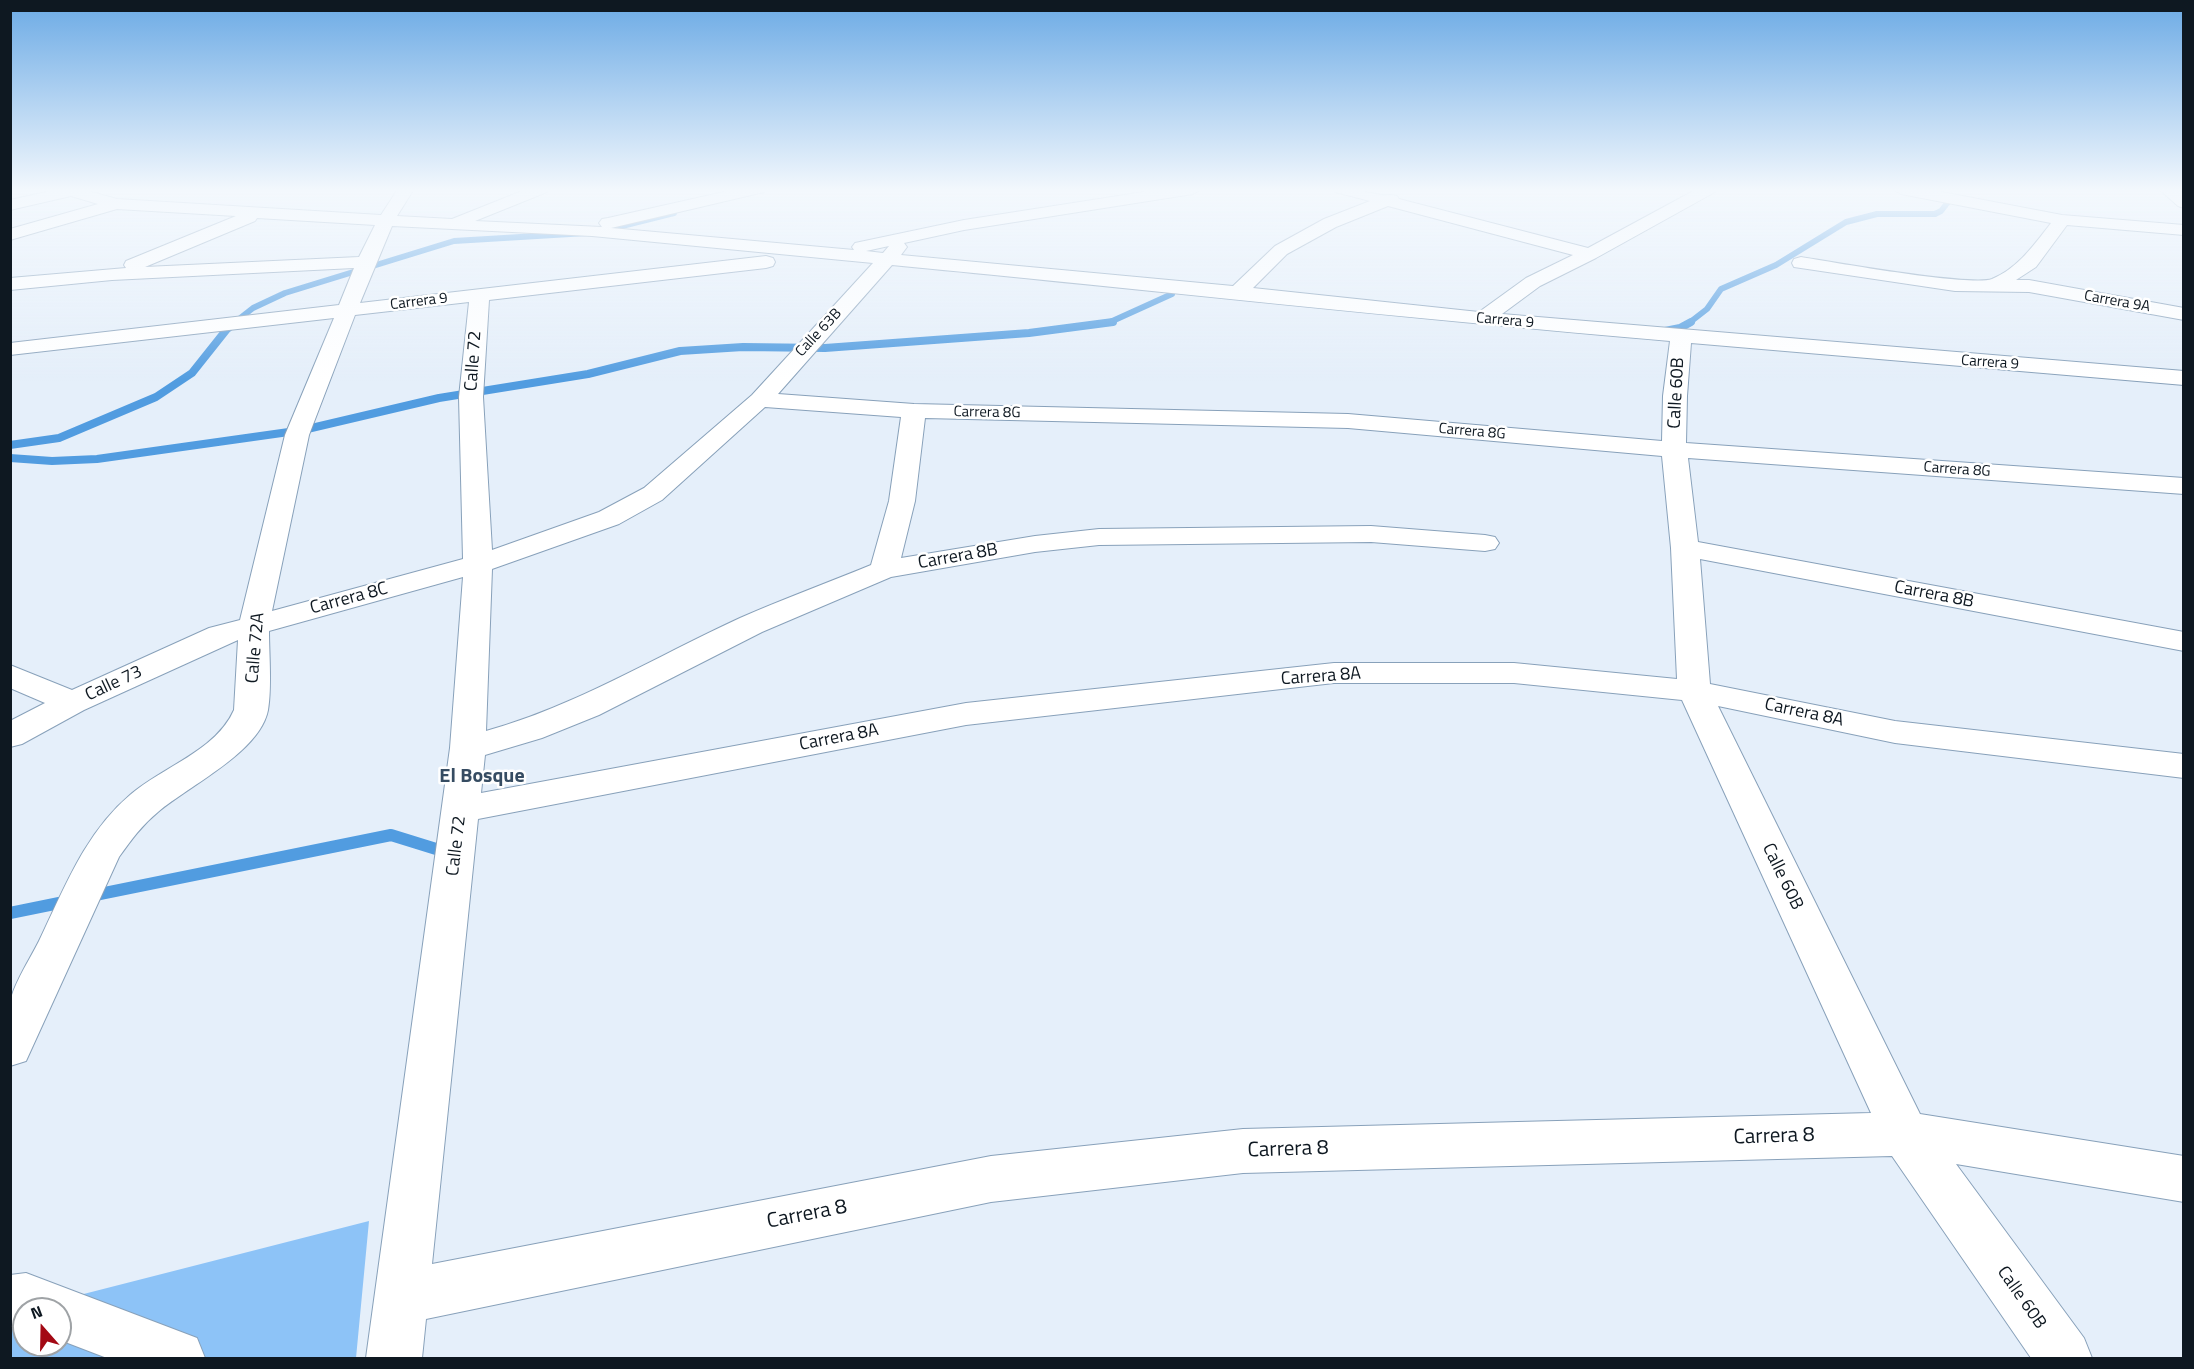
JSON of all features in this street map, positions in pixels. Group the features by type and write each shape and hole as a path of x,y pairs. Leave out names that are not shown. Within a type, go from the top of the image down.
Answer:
{"street":[{"path":"112,274 162,253"},
{"name":"Calle 72A","path":"10,1047 82,898 102,851 125,821 171,782 220,750 245,724 251,710 254,624 298,431 371,253"},
{"path":"806,253 828,255"},
{"name":"Carrera 9","path":"10,349 837,253"},
{"name":"Calle 63B","path":"478,564 549,541 609,518 653,494 760,400 894,253"},
{"path":"1238,292 1278,253"},
{"path":"1586,253 1590,254"},
{"path":"1995,285 2030,263 2038,253"},
{"path":"1483,319 1533,282 1590,254"},
{"name":"Carrera 9","path":"828,255 1238,292 1483,319 1681,337 2184,378"},
{"name":"Carrera 9A","path":"1801,263 1955,285 2038,288 2184,314"},
{"path":"10,284 112,274 364,268"},
{"name":"Calle 72","path":"394,1359 468,748 478,564 471,392 479,295"},
{"name":"Calle 60B","path":"1681,337 1674,450 1684,548 1694,691 1905,1134 2064,1359"},
{"name":"Carrera 8G","path":"760,400 914,411 1348,421 1674,450 2184,486"},
{"path":"884,570 902,501 914,411"},
{"name":"Carrera 8B","path":"468,748 530,730 586,707 751,625 884,570 1035,544 1099,537 1262,533 1371,534 1485,543"},
{"name":"Carrera 8B","path":"1684,548 2184,642"},
{"name":"Carrera 8C","path":"220,635 478,564"},
{"name":"Calle 73","path":"10,736 72,704 220,635"},
{"name":"Carrera 8A","path":"462,809 966,714 1334,673 1514,673 1694,691 1895,732 2184,766"},
{"path":"10,675 72,704"},
{"name":"Carrera 8","path":"402,1297 992,1179 1231,1152 1905,1134 2184,1179"},
{"path":"72,1318 177,1359"}],"shaded area":[{"path":"369,1221 356,1358 11,1358 12,1313 12,1357 72,1357 72,1297"}],"waterway":[{"path":"234,323 253,308 285,293 415,253"},
{"path":"1689,323 1707,309 1721,289 1776,265 1796,253"},
{"path":"1109,323 1172,294"},
{"path":"10,445 59,438 156,397 192,373 227,329 236,322"},
{"path":"1665,331 1680,328 1691,322"},
{"path":"10,458 52,461 97,459 303,430 439,398 588,374 680,351 743,347 825,348 1029,333 1109,323"},
{"path":"90,896 391,835 449,853"},
{"path":"10,913 69,901"}],"district":[{"name":"El Bosque","path":"482,777"}]}
